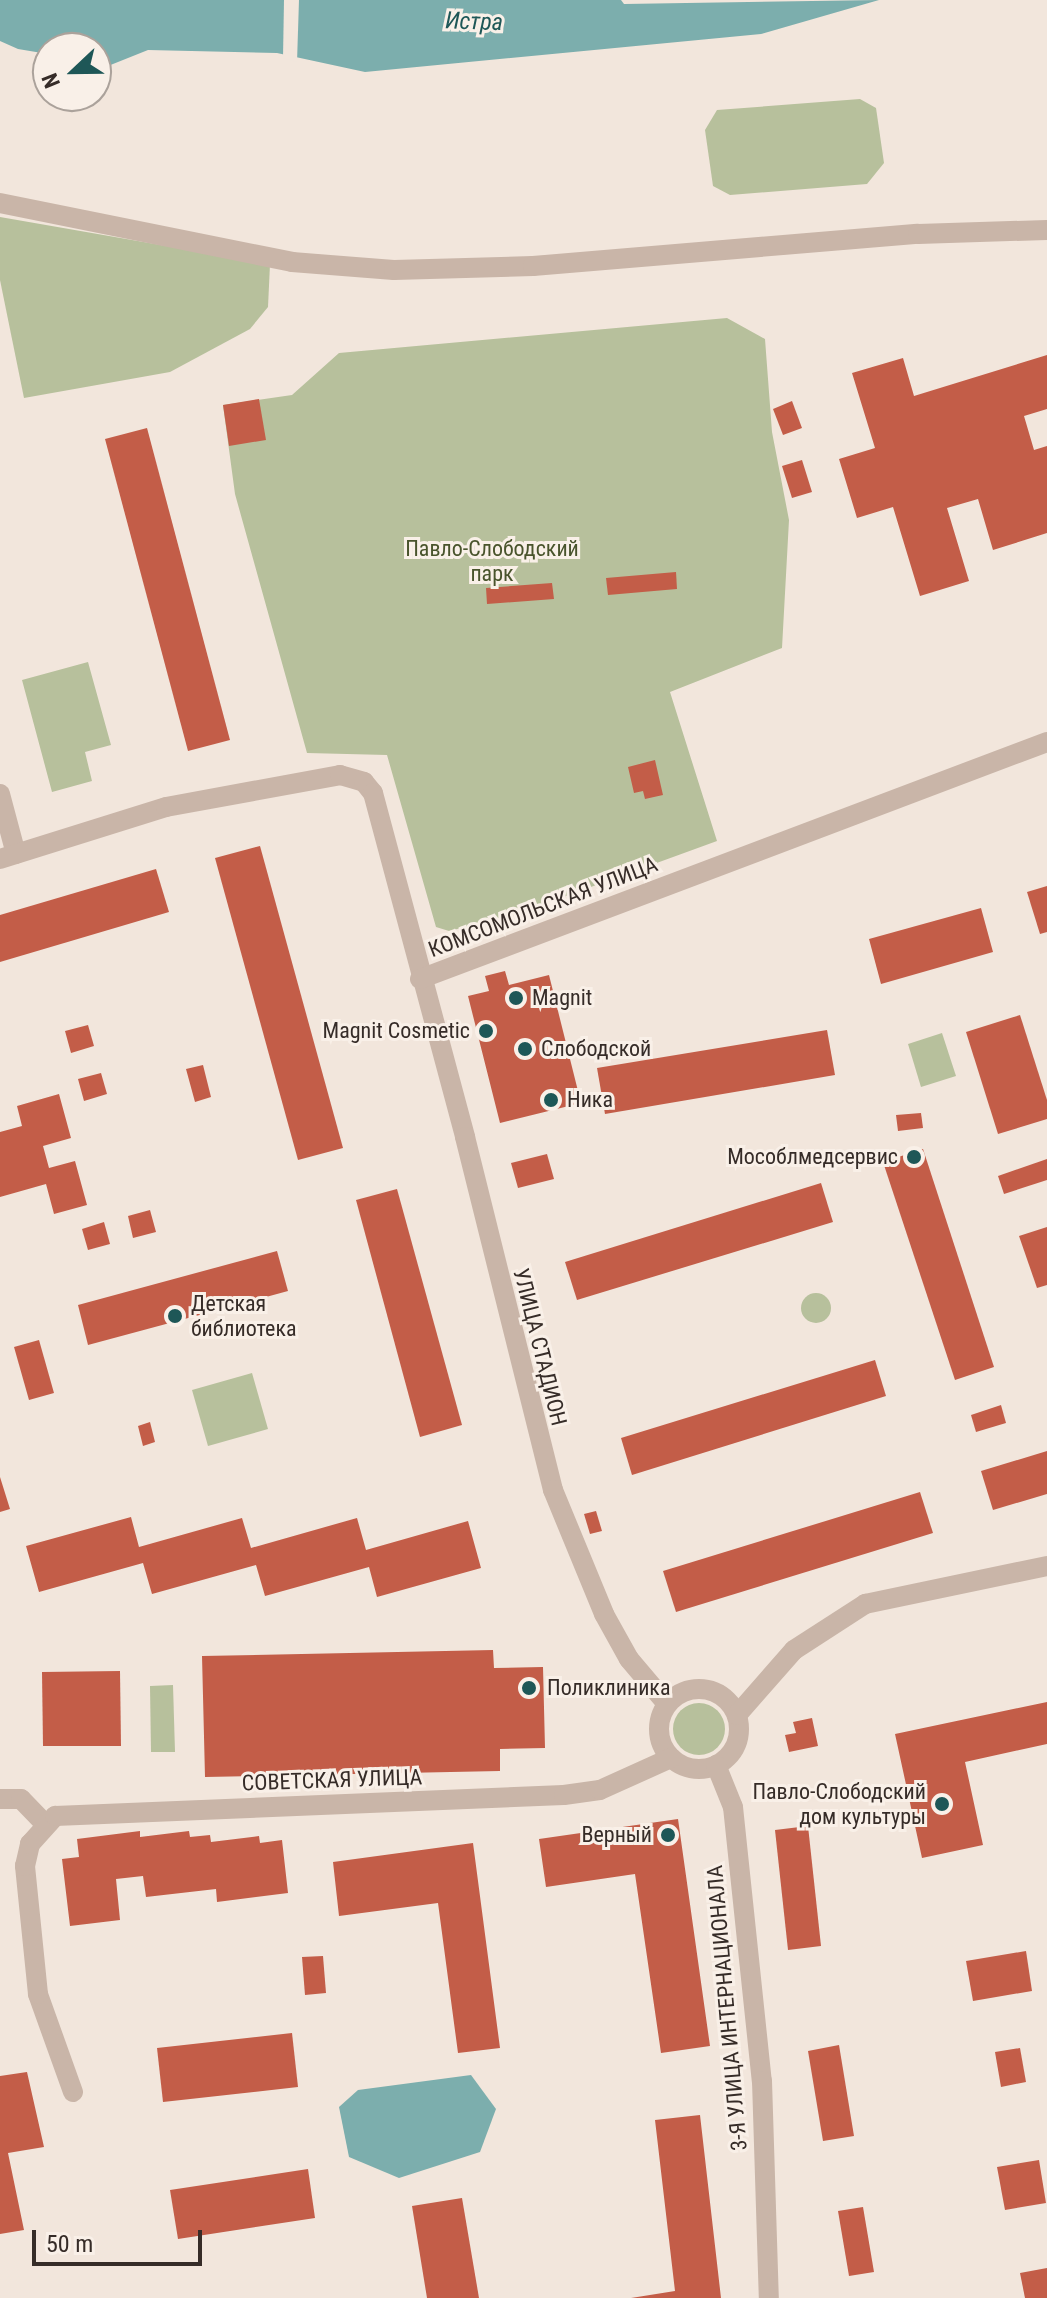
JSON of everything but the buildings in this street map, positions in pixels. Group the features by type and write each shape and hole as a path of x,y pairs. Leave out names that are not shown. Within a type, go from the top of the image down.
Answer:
{"street":[{"path":"0,203 292,262 394,270 533,266 918,234 1047,230"},
{"name":"КОМСОМОЛЬСКАЯ УЛИЦА","path":"8,856 166,807 352,775 373,793 420,979 1047,742"},
{"path":"0,794 8,856"},
{"name":"УЛИЦА СТАДИОН","path":"420,979 553,1490 604,1614 629,1659 667,1704"},
{"path":"737,1715 718,1694 705,1689 691,1689 667,1704 658,1731 671,1758 692,1769 716,1765 736,1744 737,1715 794,1650 865,1604 1047,1566"},
{"name":"СОВЕТСКАЯ УЛИЦА","path":"44,1823 66,1814 564,1795 600,1790 671,1758"},
{"name":"3-Я УЛИЦА ИНТЕРНАЦИОНАЛА","path":"716,1765 733,1807 762,2081 769,2298"},
{"path":"0,1799 21,1799 44,1823 30,1844 25,1866 38,1994 73,2092"}],"green space":[{"path":"860,99 876,108 884,163 867,184 730,195 713,186 705,130 717,110"},
{"path":"0,217 270,264 268,307 250,329 170,372 24,398 0,280"},
{"name":"Павло-Слободский парк","path":"727,318 765,339 772,432 789,520 782,648 670,692 717,841 514,915 449,931 436,927 387,755 307,753 235,494 223,405 292,395 339,353"},
{"path":"88,662 111,745 85,752 92,781 52,792 22,680"},
{"path":"942,1033 956,1076 921,1087 908,1044"},
{"path":"816,1293 827,1297 831,1308 827,1319 816,1323 805,1319 801,1308 805,1297"},
{"path":"252,1373 268,1429 208,1446 192,1390"},
{"path":"173,1685 175,1752 151,1752 150,1686"},
{"path":"699,1703 717,1711 725,1729 717,1747 699,1755 681,1747 673,1729 681,1711"}],"water":[{"name":"Истра","path":"0,0 621,0 624,4 879,0 761,34 365,72 277,53 148,50 112,64 112,32 32,32 32,51 0,41"},
{"path":"471,2075 496,2109 480,2152 399,2178 349,2157 339,2107 358,2090"}],"pier":[{"path":"284,0 299,0 297,62 283,58"}],"place":[{"name":"Magnit","path":"516,998"},
{"name":"Magnit Cosmetic","path":"486,1031"},
{"name":"Слободской","path":"525,1049"},
{"name":"Ника","path":"551,1100"},
{"name":"Мособлмедсервис","path":"914,1157"},
{"name":"Детская библиотека","path":"175,1316"},
{"name":"Поликлиника","path":"529,1688"},
{"name":"Павло-Слободский дом культуры","path":"942,1804"},
{"name":"Верный","path":"668,1835"}]}
